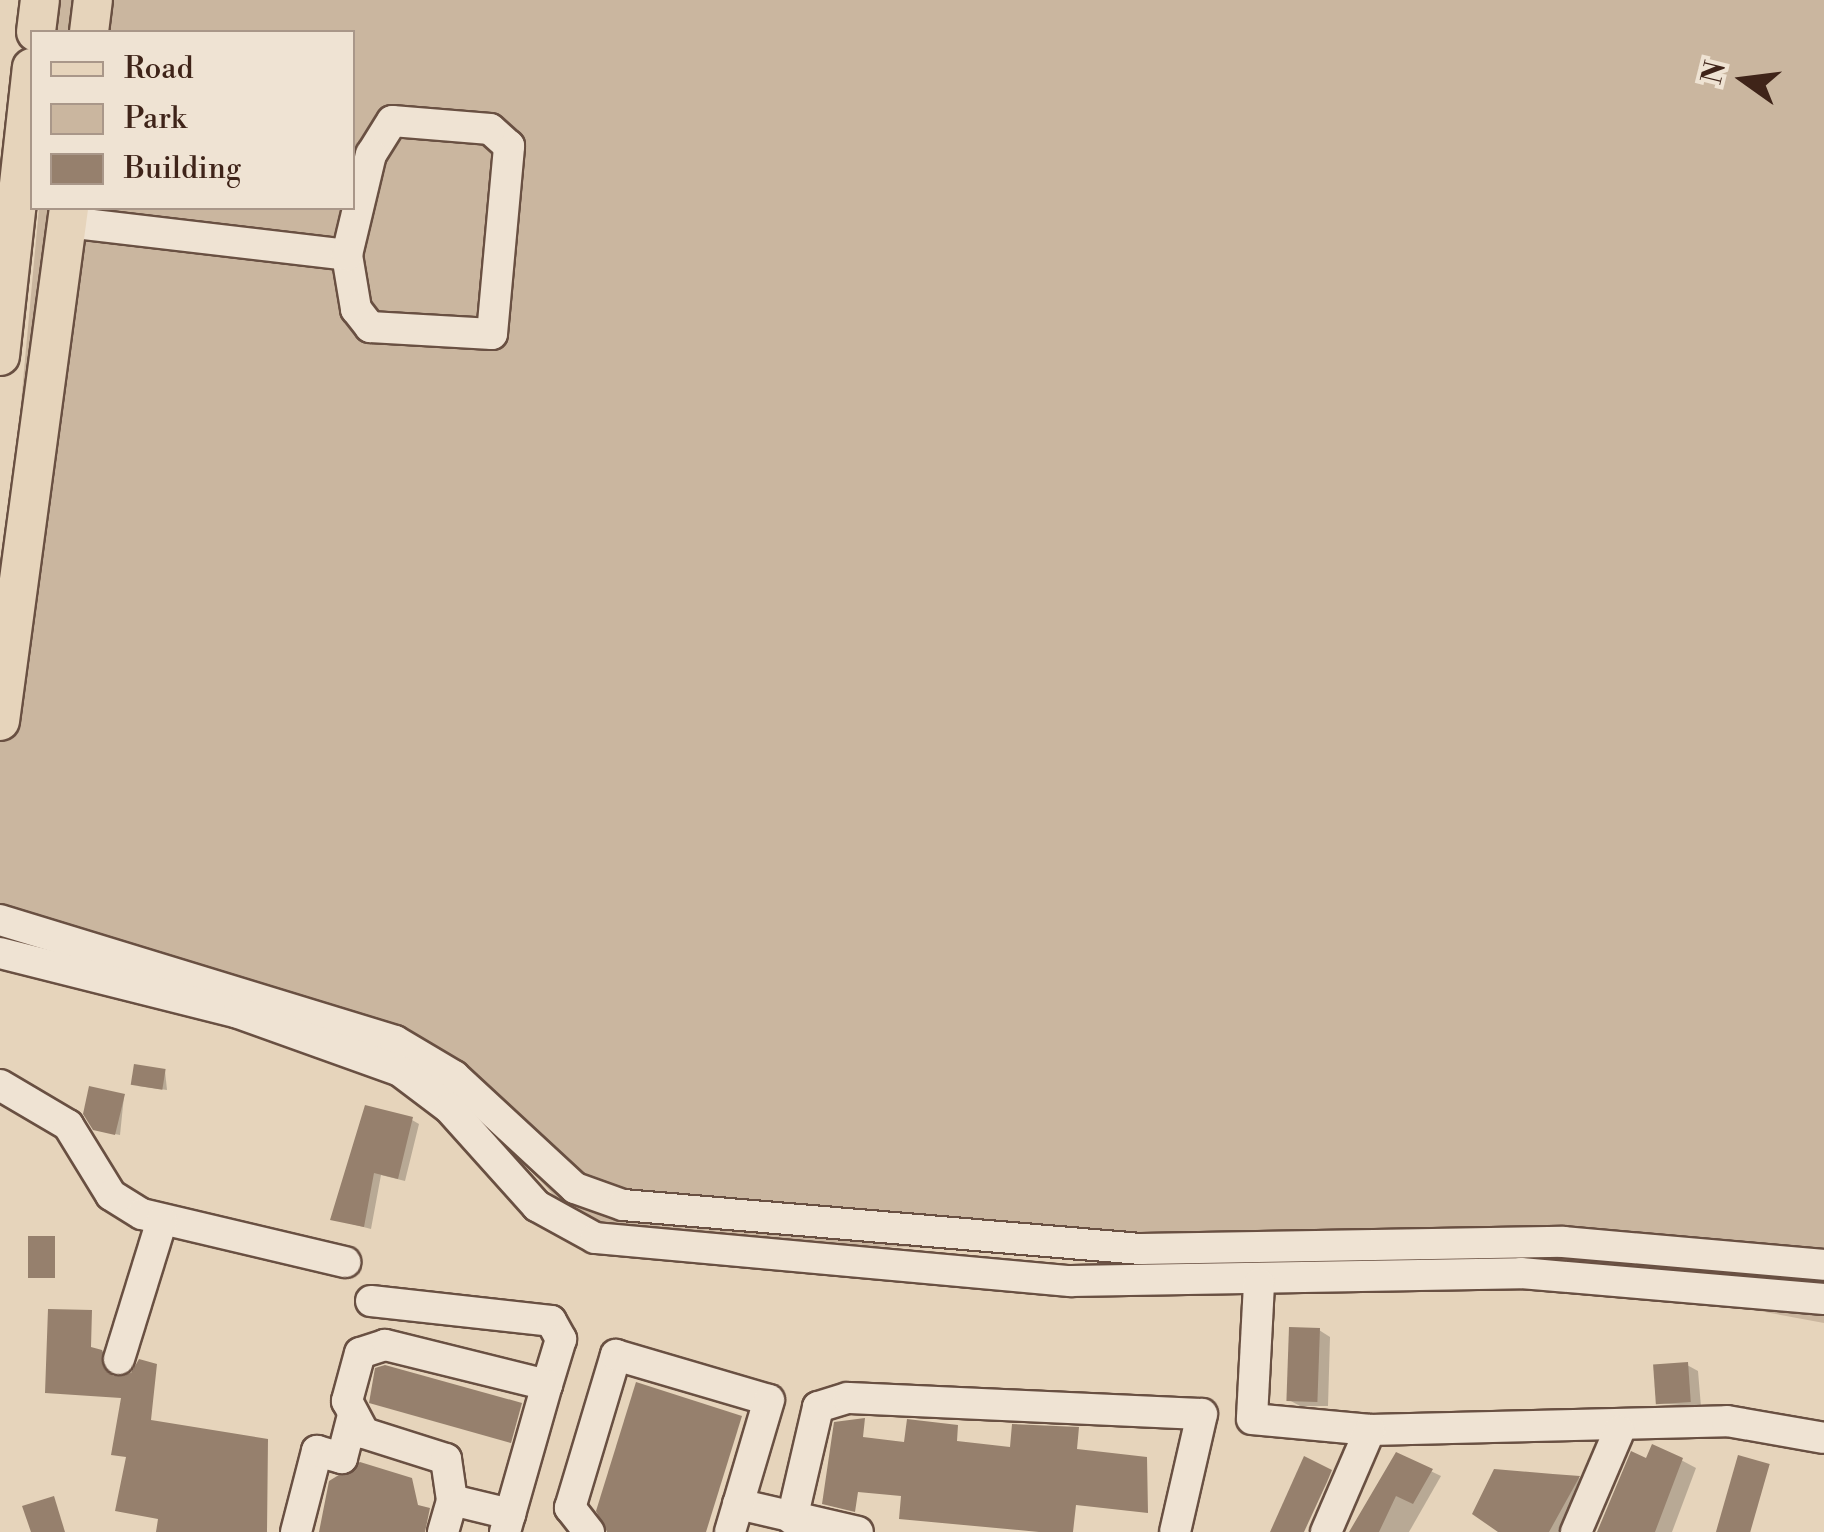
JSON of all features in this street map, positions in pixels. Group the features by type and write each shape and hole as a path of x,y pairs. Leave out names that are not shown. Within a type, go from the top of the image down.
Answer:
{"main road":[{"path":"36,30 40,0"},
{"path":"89,30 93,0"},
{"path":"0,356 30,86"},
{"path":"0,721 68,215"}],"street":[{"path":"392,121 490,129 509,146 492,334 370,328 356,309 347,255 371,154 392,121"},
{"path":"68,215 347,255"},
{"path":"0,920 395,1040 454,1076 575,1188 623,1205 1141,1249 1563,1242 1824,1265"},
{"path":"0,953 238,1012 400,1071 449,1108 537,1206 595,1238 1071,1281 1258,1284 1520,1273 1824,1299"},
{"path":"0,1084 68,1126 111,1195 162,1220 345,1262"},
{"path":"119,1359 162,1220"},
{"path":"1258,1284 1252,1418 1370,1430 1619,1431 1727,1422 1824,1438"},
{"path":"370,1301 551,1321 561,1339 508,1523 452,1500"},
{"path":"443,1532 452,1500 446,1459 364,1433 352,1419 347,1401 370,1345 547,1385"},
{"path":"589,1532 572,1522 570,1508 616,1355 769,1400 734,1518 792,1519 858,1532"},
{"path":"792,1519 818,1407 848,1398 1202,1414 1175,1532"},
{"path":"296,1532 317,1451 342,1458 352,1419"},
{"path":"1326,1532 1370,1430"},
{"path":"1576,1532 1619,1431"}],"green space":[{"path":"58,0 1824,0 1824,1323 1512,1265 595,1238 453,1090 0,915 0,630 39,210 355,210 355,30 55,30"}],"building":[{"path":"134,1064 166,1069 162,1090 131,1085"},
{"path":"89,1086 125,1094 115,1135 93,1130 83,1114"},
{"path":"365,1105 413,1117 398,1179 374,1173 364,1227 330,1220"},
{"path":"28,1236 55,1236 55,1278 28,1278"},
{"path":"48,1309 92,1310 91,1347 102,1350 113,1376 131,1373 139,1359 157,1364 151,1420 268,1439 267,1532 156,1532 158,1519 115,1511 126,1457 111,1455 121,1398 45,1393"},
{"path":"1289,1327 1320,1328 1317,1402 1286,1401"},
{"path":"1688,1362 1691,1402 1656,1404 1653,1364"},
{"path":"385,1365 522,1403 511,1443 369,1403 375,1368"},
{"path":"636,1382 742,1416 706,1532 607,1532 596,1511"},
{"path":"865,1418 863,1437 904,1442 907,1419 958,1425 957,1441 1010,1447 1012,1424 1079,1427 1077,1449 1147,1457 1148,1513 1076,1505 1073,1532 1039,1532 899,1519 901,1496 858,1492 855,1512 822,1504 834,1422"},
{"path":"1652,1444 1683,1458 1655,1532 1597,1532 1631,1451 1646,1458"},
{"path":"1396,1452 1433,1469 1413,1504 1396,1496 1379,1532 1349,1532"},
{"path":"1738,1455 1770,1464 1750,1532 1716,1532"},
{"path":"1304,1456 1332,1470 1327,1482 1304,1532 1270,1532"},
{"path":"360,1462 412,1478 418,1505 430,1508 425,1532 319,1532 329,1481"},
{"path":"1494,1469 1580,1476 1549,1532 1498,1532 1472,1514"},
{"path":"54,1496 65,1532 31,1532 22,1506"}]}
